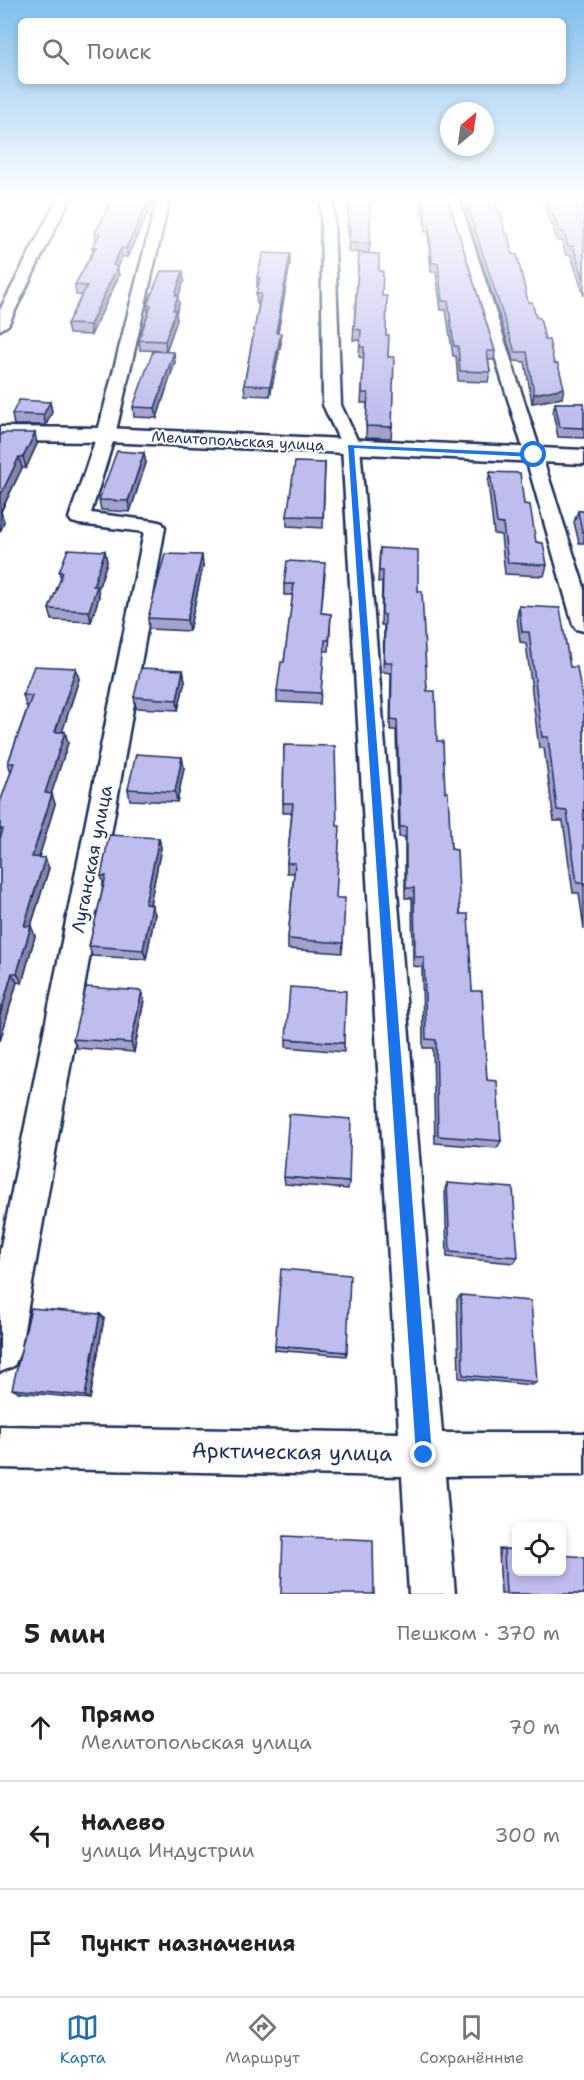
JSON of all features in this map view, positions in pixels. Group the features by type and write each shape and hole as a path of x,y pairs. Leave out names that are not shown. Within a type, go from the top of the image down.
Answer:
{"street":[{"path":"0,325 28,270"},
{"path":"106,435 146,270"},
{"path":"329,270 332,405 351,446 424,1455 432,1594"},
{"path":"476,270 584,624"},
{"name":"Мелитопольская улица","path":"0,434 106,435 584,457"},
{"name":"Луганская улица","path":"0,1352 154,528 79,518 106,435"},
{"name":"Арктическая улица","path":"0,1447 424,1455 584,1454"}],"building":[{"path":"83,270 115,270 90,325 67,324 87,286 75,285"},
{"path":"259,270 287,270 276,333 281,333 270,386 244,385 261,294 256,294 260,278 257,277"},
{"path":"358,270 383,271 382,296 387,296 388,357 394,357 392,427 366,426 368,393 362,393 364,347 360,347 361,330 354,329"},
{"path":"439,270 470,270 495,351 487,351 490,372 460,371 458,346 454,346 448,301 442,301"},
{"path":"488,270 521,270 528,302 532,302 536,317 540,318 545,340 549,340 554,363 558,364 564,388 534,394 527,352 515,352"},
{"path":"161,271 183,271 175,295 178,295 173,310 176,310 165,341 139,340 151,305 147,305"},
{"path":"153,351 174,352 155,408 133,407"},
{"path":"19,400 50,402 43,415 12,414"},
{"path":"555,403 584,403 584,428 560,427"},
{"path":"2,433 35,433 23,457 19,457 0,496 0,436"},
{"path":"117,451 144,453 128,501 99,500"},
{"path":"295,462 325,463 323,517 287,516"},
{"path":"490,472 520,473 524,504 530,505 536,542 543,543 547,565 508,563 503,524 497,523"},
{"path":"578,511 584,511 584,532 582,532"},
{"path":"380,548 418,550 418,591 422,591 427,691 435,691 437,741 443,741 451,849 457,850 460,914 468,914 472,991 482,991 487,1080 497,1081 501,1141 438,1136 436,1040 426,1039 424,957 415,957 414,888 406,888 406,827 400,827 397,720 391,719 392,662 384,662 385,615 382,614 383,571 379,571"},
{"path":"68,549 105,551 93,586 97,586 89,611 49,609 63,572 59,572"},
{"path":"165,554 202,555 187,620 148,618"},
{"path":"287,561 325,563 321,613 331,614 329,640 325,640 321,693 277,691 281,662 284,662 294,584 284,584"},
{"path":"519,606 560,608 570,667 577,667 584,710 584,887 583,883 577,883 567,811 557,810 548,737 542,737 529,632 522,632"},
{"path":"34,666 76,668 55,732 65,732 45,793 52,794 32,857 45,858 24,926 31,926 17,973 12,973 0,1015 0,839 3,829 0,829 0,803 14,763 8,763 32,696 23,695"},
{"path":"141,668 183,670 177,700 134,697"},
{"path":"284,745 335,746 337,826 340,826 336,898 345,898 343,943 288,939 295,863 287,863 293,803 283,803"},
{"path":"136,754 182,757 175,792 128,789"},
{"path":"109,835 159,838 145,904 152,905 143,950 89,946 106,876 101,876"},
{"path":"86,987 142,991 131,1043 73,1039"},
{"path":"290,987 346,991 344,1043 286,1039"},
{"path":"289,1114 351,1119 349,1182 284,1177"},
{"path":"447,1183 513,1188 518,1257 450,1252"},
{"path":"281,1269 350,1275 347,1352 275,1346"},
{"path":"461,1295 531,1301 537,1382 463,1375"},
{"path":"31,1308 100,1314 85,1396 12,1389"},
{"path":"283,1536 373,1540 374,1594 281,1594"},
{"path":"504,1549 512,1550 512,1576 566,1576 566,1555 584,1557 584,1594 506,1594"}],"route":[{"path":"424,1455 351,446 534,455"}]}
